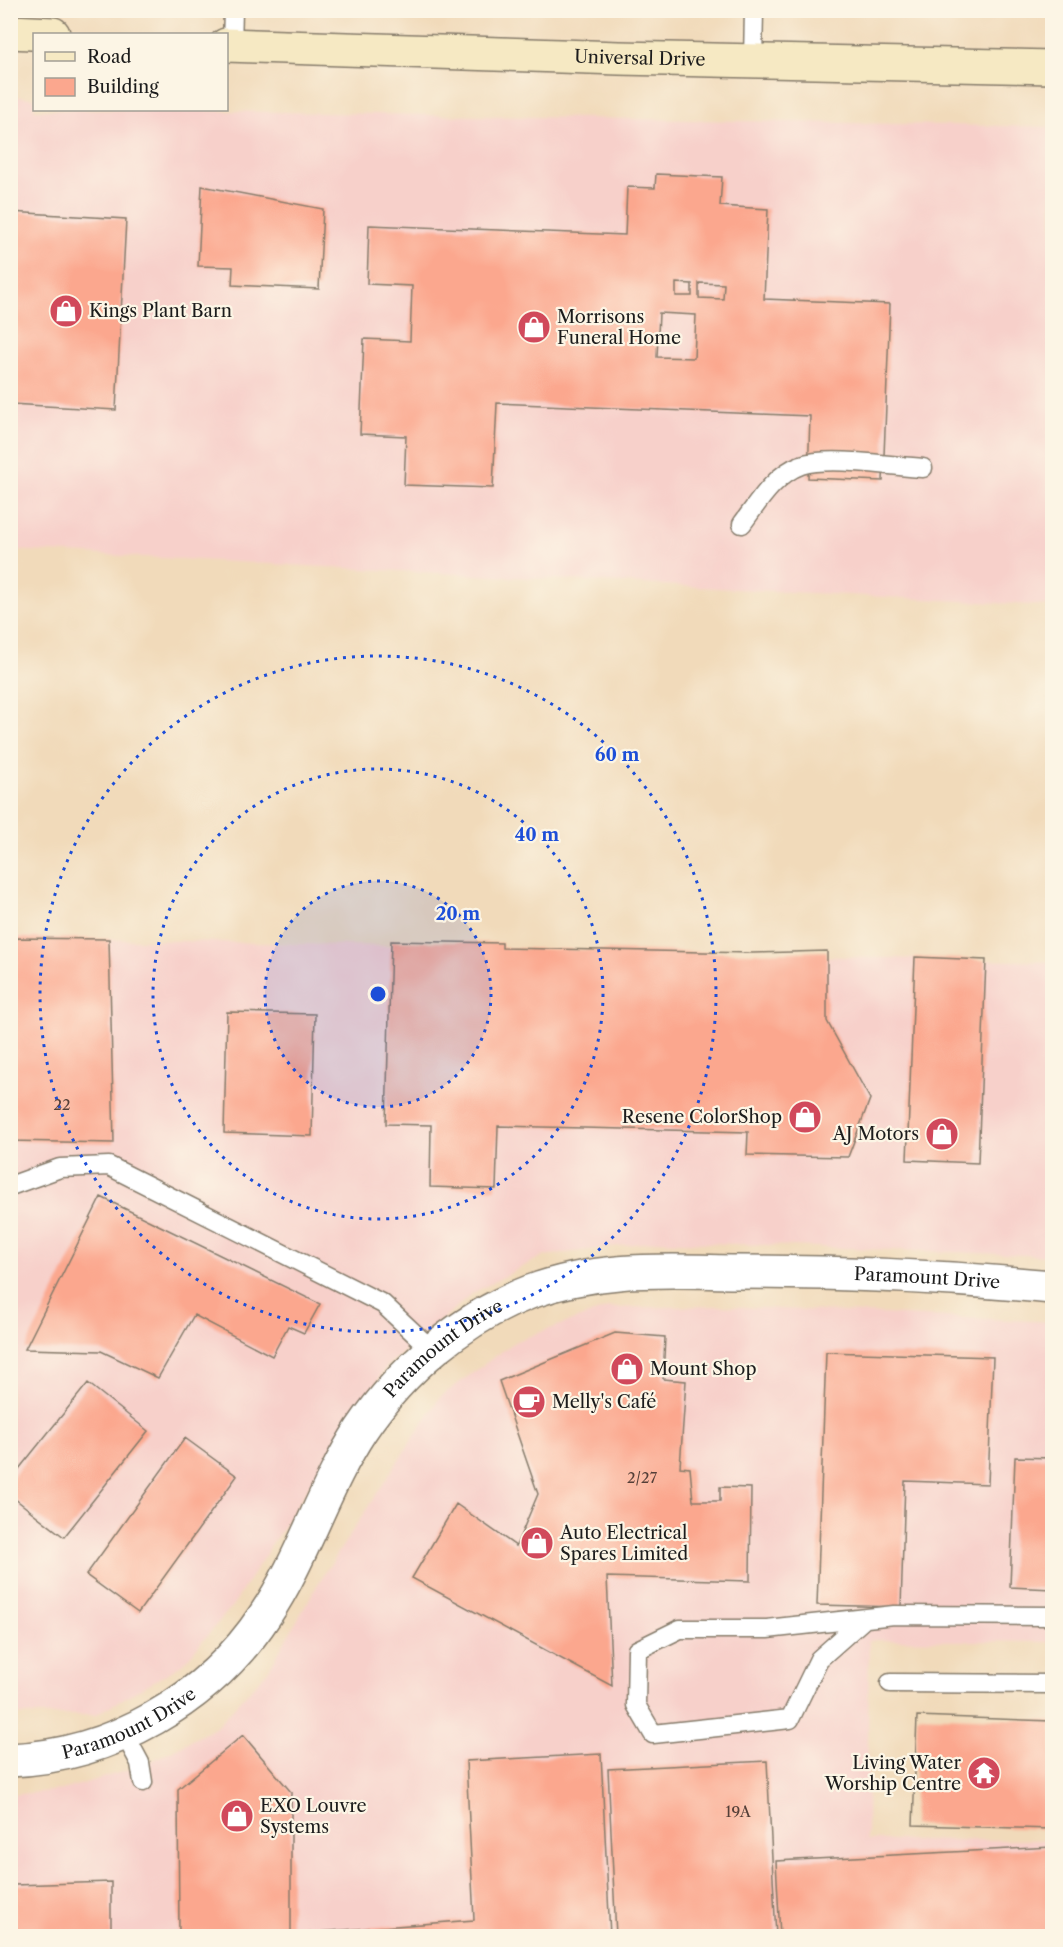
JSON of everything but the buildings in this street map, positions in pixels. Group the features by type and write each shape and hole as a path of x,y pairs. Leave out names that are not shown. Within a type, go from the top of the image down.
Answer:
{"main road":[{"path":"10,32 33,33"},
{"name":"Universal Drive","path":"229,45 753,61 1053,67"}],"street":[{"name":"Paramount Drive","path":"10,1760 77,1751 125,1735 197,1690 234,1653 265,1616 360,1431 396,1385 432,1350 473,1320 528,1293 569,1279 608,1271 812,1273 962,1278 1053,1287"}],"lane":[{"path":"229,45 233,10"},
{"path":"753,61 754,10"},
{"path":"742,524 773,484 800,465 824,462 922,468"},
{"path":"10,1186 60,1168 108,1166 383,1304 432,1350"},
{"path":"863,1620 819,1659 790,1719 653,1734 636,1705 637,1650 680,1629 767,1629 894,1615 1053,1616"},
{"path":"890,1683 1053,1684"},
{"path":"125,1735 140,1762 143,1782"}],"shaded area":[{"path":"10,96 33,98 33,111 221,111 1052,127 1052,606 11,550"},
{"path":"11,937 1052,962 1052,1256 657,1241 543,1256 473,1293 387,1366 233,1605 182,1665 95,1715 11,1715"},
{"path":"720,1306 1052,1322 1052,1642 869,1640 867,1840 1052,1840 1052,1936 11,1936 10,1795 62,1790 142,1766 215,1728 268,1671 319,1582 440,1397 516,1341 608,1308"}],"place":[{"name":"Kings Plant Barn","path":"66,311"},
{"name":"Morrisons Funeral Home","path":"534,327"},
{"name":"Resene ColorShop","path":"805,1117"},
{"name":"AJ Motors","path":"942,1134"},
{"name":"Mount Shop","path":"627,1369"},
{"name":"Melly's Café","path":"529,1402"},
{"name":"Auto Electrical Spares Limited","path":"537,1543"},
{"name":"Living Water Worship Centre","path":"984,1773"},
{"name":"EXO Louvre Systems","path":"237,1816"}]}
